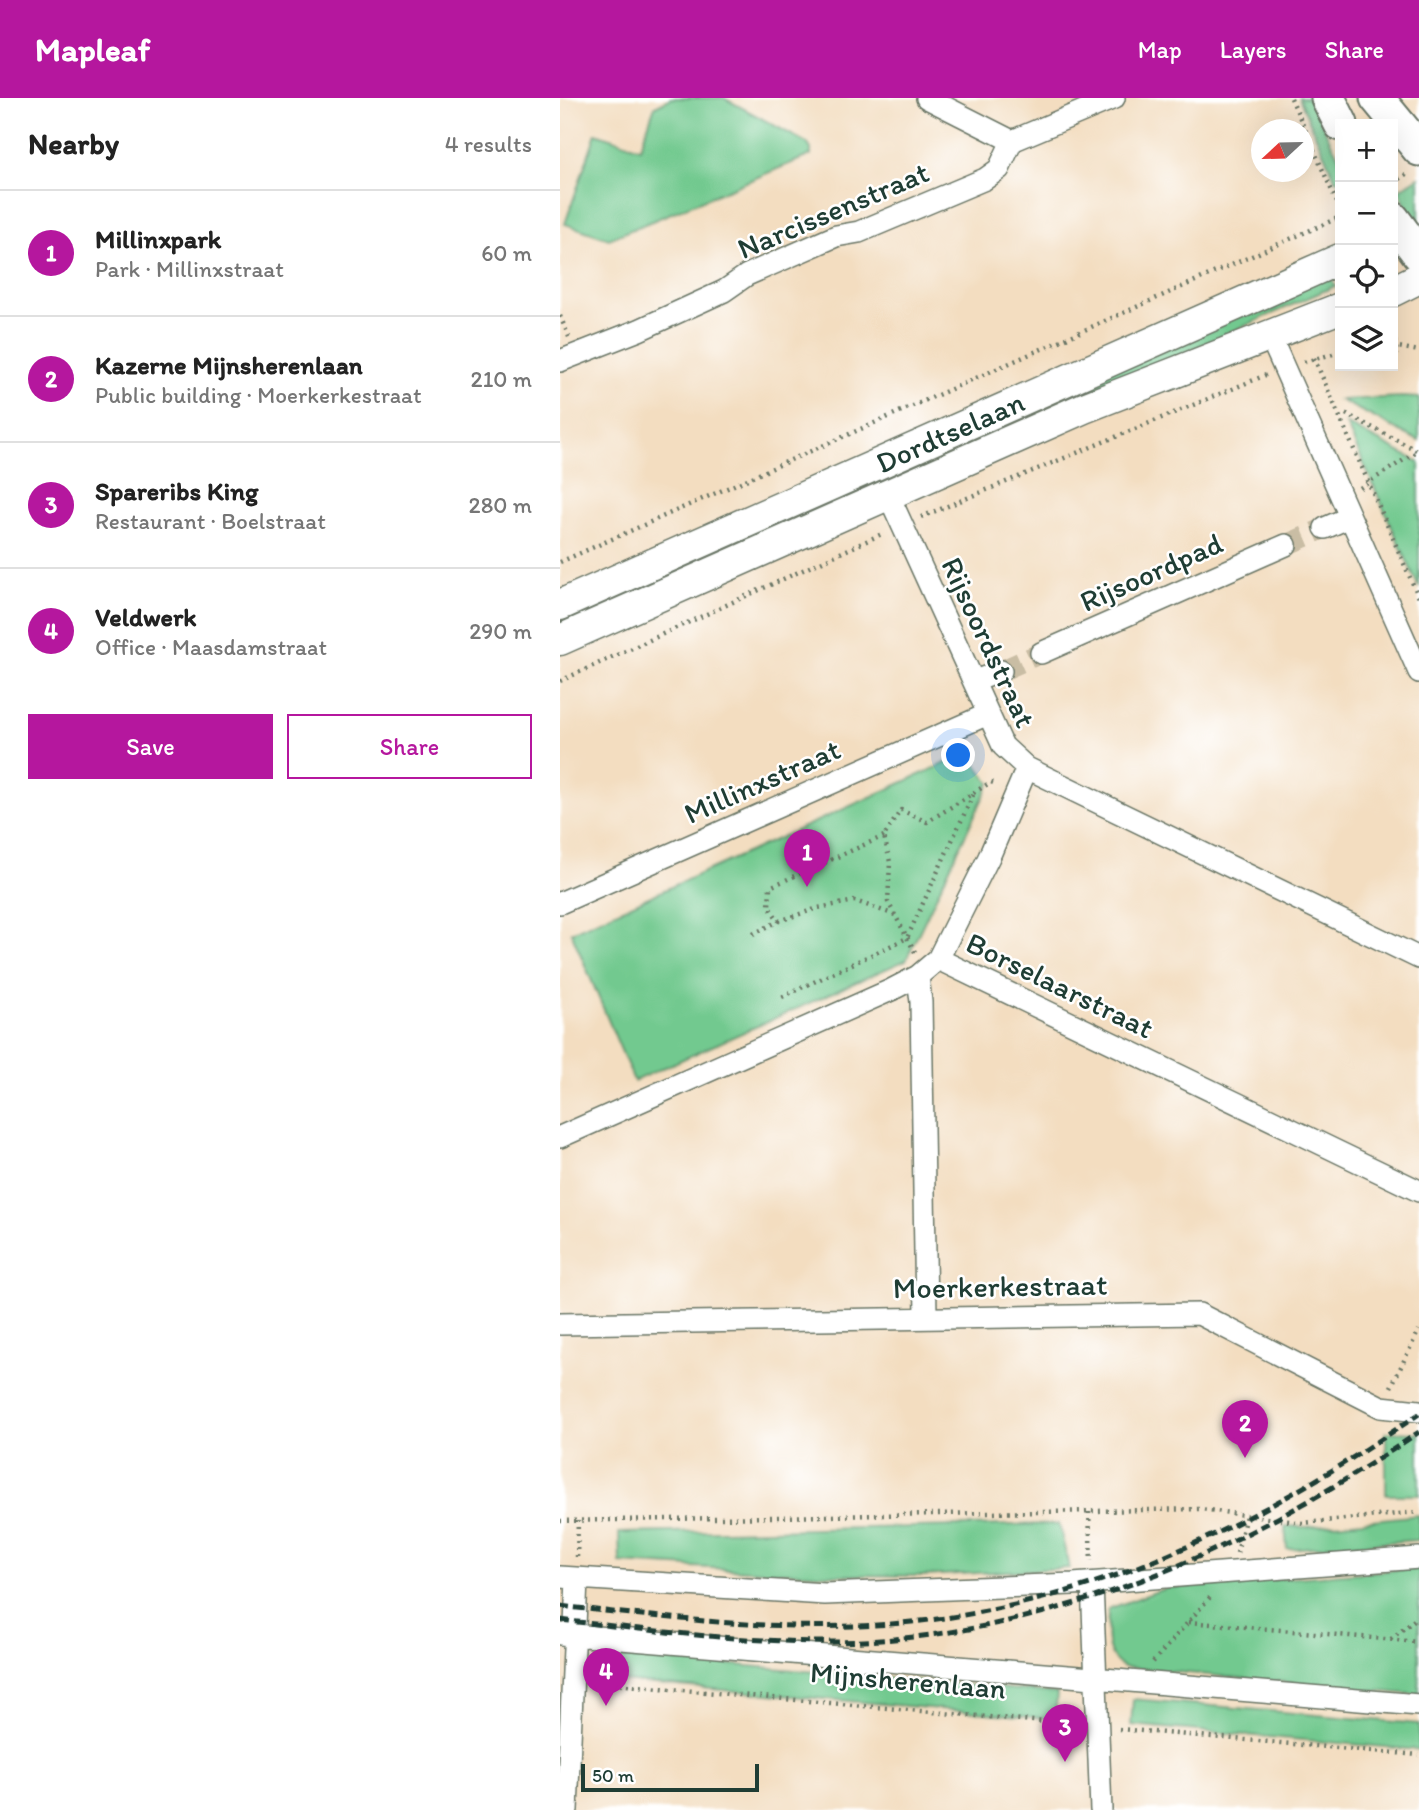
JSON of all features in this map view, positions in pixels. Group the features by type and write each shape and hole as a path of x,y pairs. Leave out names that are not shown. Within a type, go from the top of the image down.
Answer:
{"main road":[{"path":"1328,98 1338,119"},
{"path":"1377,98 1419,149"},
{"name":"Dordtselaan","path":"560,605 1335,261"},
{"path":"1398,290 1419,278"},
{"path":"1398,293 1419,291"},
{"name":"Dordtselaan","path":"560,639 1084,408 1335,310"}],"street":[{"path":"927,98 1012,141 1114,98"},
{"name":"Narcissenstraat","path":"560,361 639,330 724,291 747,275 836,236 859,232 985,178 999,169 1012,141"},
{"path":"1270,336 1419,672"},
{"name":"Rijsoordstraat","path":"888,494 1003,746 1027,768 989,857 927,968"},
{"path":"1325,528 1350,517"},
{"name":"Rijsoordpad","path":"1041,653 1286,545"},
{"path":"975,681 1001,671"},
{"name":"Millinxstraat","path":"560,903 988,713"},
{"path":"1027,768 1419,958"},
{"path":"560,1137 927,968"},
{"path":"926,1316 921,1002 927,968"},
{"name":"Borselaarstraat","path":"927,968 1419,1191"},
{"name":"Moerkerkestraat","path":"560,1324 926,1316 1199,1314 1381,1406 1419,1411"},
{"path":"567,1810 573,1681 568,1634 568,1578 825,1594 1092,1583 1419,1558"},
{"path":"1092,1583 1098,1678 1101,1810"},
{"name":"Mijnsherenlaan","path":"568,1634 1419,1705"}],"path":[{"path":"1291,98 1335,198"},
{"name":"Dordtselaan","path":"560,562 1335,219"},
{"path":"1398,347 1419,351"},
{"path":"1284,368 1335,353"},
{"path":"1314,358 1419,598"},
{"path":"1340,497 1369,484 1418,451 1346,414"},
{"path":"779,921 769,907 770,887 884,836 901,810 927,822 991,782 1017,793"},
{"path":"782,997 907,939 975,792"},
{"path":"884,836 890,874 888,902 907,939 927,968"},
{"path":"752,934 779,921 818,908 855,901 895,915"},
{"path":"1381,1406 1419,1330"},
{"path":"560,1521 1201,1509 1303,1524 1419,1512"},
{"path":"1090,1512 1092,1583"},
{"path":"1139,1680 1232,1573 1246,1515"},
{"path":"568,1578 578,1521"},
{"path":"1391,1640 1419,1616"},
{"path":"1187,1622 1419,1642"},
{"name":"Mijnsherenlaan","path":"573,1681 1419,1755"}],"green space":[{"path":"671,98 724,98 807,143 811,155 609,239 565,224 596,133 640,148 655,106"},
{"path":"1299,98 1309,98 1335,150 1335,179 1314,132 1314,119 1308,119"},
{"path":"1419,177 1419,219 1410,215 1399,190"},
{"path":"1329,273 1335,286 1055,410 1050,395"},
{"path":"1419,398 1419,441 1340,400"},
{"path":"1041,400 1048,415 900,479 893,464"},
{"path":"1346,424 1419,462 1419,588"},
{"path":"968,753 990,783 906,960 634,1081 571,932"},
{"path":"1386,1432 1419,1433 1419,1495 1386,1495"},
{"path":"1419,1515 1419,1540 1287,1549 1285,1526 1306,1527"},
{"path":"1059,1524 1069,1568 923,1576 836,1575 620,1563 619,1533"},
{"path":"1419,1568 1419,1695 1124,1667 1112,1657 1109,1650 1108,1609 1166,1588"},
{"path":"612,1654 1057,1693 1055,1719 610,1680"},
{"path":"1133,1699 1419,1724 1419,1750 1131,1725"}],"tunnel":[{"path":"1286,545 1325,528"},
{"path":"1001,671 1041,653"}],"railway":[{"path":"560,1606 782,1626 856,1626 934,1619 1010,1606 1082,1587 1153,1561 1221,1531 1288,1496 1419,1414"},
{"path":"560,1620 728,1638 829,1642 909,1638 987,1626 1064,1606 1139,1581 1212,1550 1284,1515 1419,1432"}],"place":[{"name":"Millinxpark","path":"807,887"},
{"name":"Kazerne Mijnsherenlaan","path":"1245,1458"},
{"name":"Veldwerk","path":"606,1706"},
{"name":"Spareribs King","path":"1065,1762"}]}
